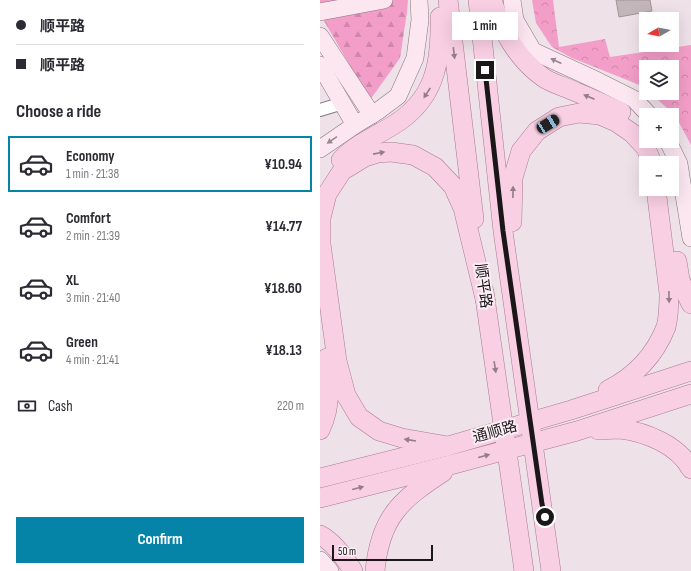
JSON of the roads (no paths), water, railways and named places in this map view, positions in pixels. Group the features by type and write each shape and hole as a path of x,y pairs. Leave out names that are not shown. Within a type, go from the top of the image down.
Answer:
{"main road":[{"path":"320,190 326,176 343,157 368,139 394,124 419,104 430,87 438,62 440,36 439,0"},
{"name":"顺平路","path":"448,0 476,232 519,531 523,571"},
{"name":"顺平路","path":"478,0 503,231 551,571"},
{"path":"492,0 496,13 511,42 526,64 546,79 593,99 630,117 639,123"},
{"path":"514,315 512,261 513,178 521,151 537,131 559,117 579,113 600,114 616,122 632,133 646,148 649,156"},
{"path":"448,446 402,438 379,431 360,417 346,395 337,361 322,244 321,218 327,194 342,172 365,157 378,153 391,152 413,155 435,167 453,186 463,208 486,303"},
{"path":"571,410 615,387 634,373 650,356 666,326 669,309 669,293 657,196"},
{"path":"668,196 680,280 691,304"},
{"path":"320,305 330,377 326,420 320,430"},
{"name":"通顺路","path":"320,478 448,446 571,410 691,371"},
{"name":"通顺路","path":"320,498 577,431 691,394"},
{"path":"577,431 620,429 651,436 673,447 691,469"},
{"path":"375,571 377,552 382,533 396,510 416,490 454,464"},
{"path":"542,504 559,571"},
{"path":"320,535 327,539 353,571"}],"street":[{"path":"320,12 384,0"},
{"path":"320,149 398,96 415,58 420,20 419,0"},
{"path":"512,0 515,20 533,51 634,99 642,108"},
{"path":"320,36 372,115"},
{"path":"320,65 355,125"},
{"path":"320,110 343,103"},
{"path":"671,148 679,164 691,238"},
{"path":"320,560 330,571"}]}
